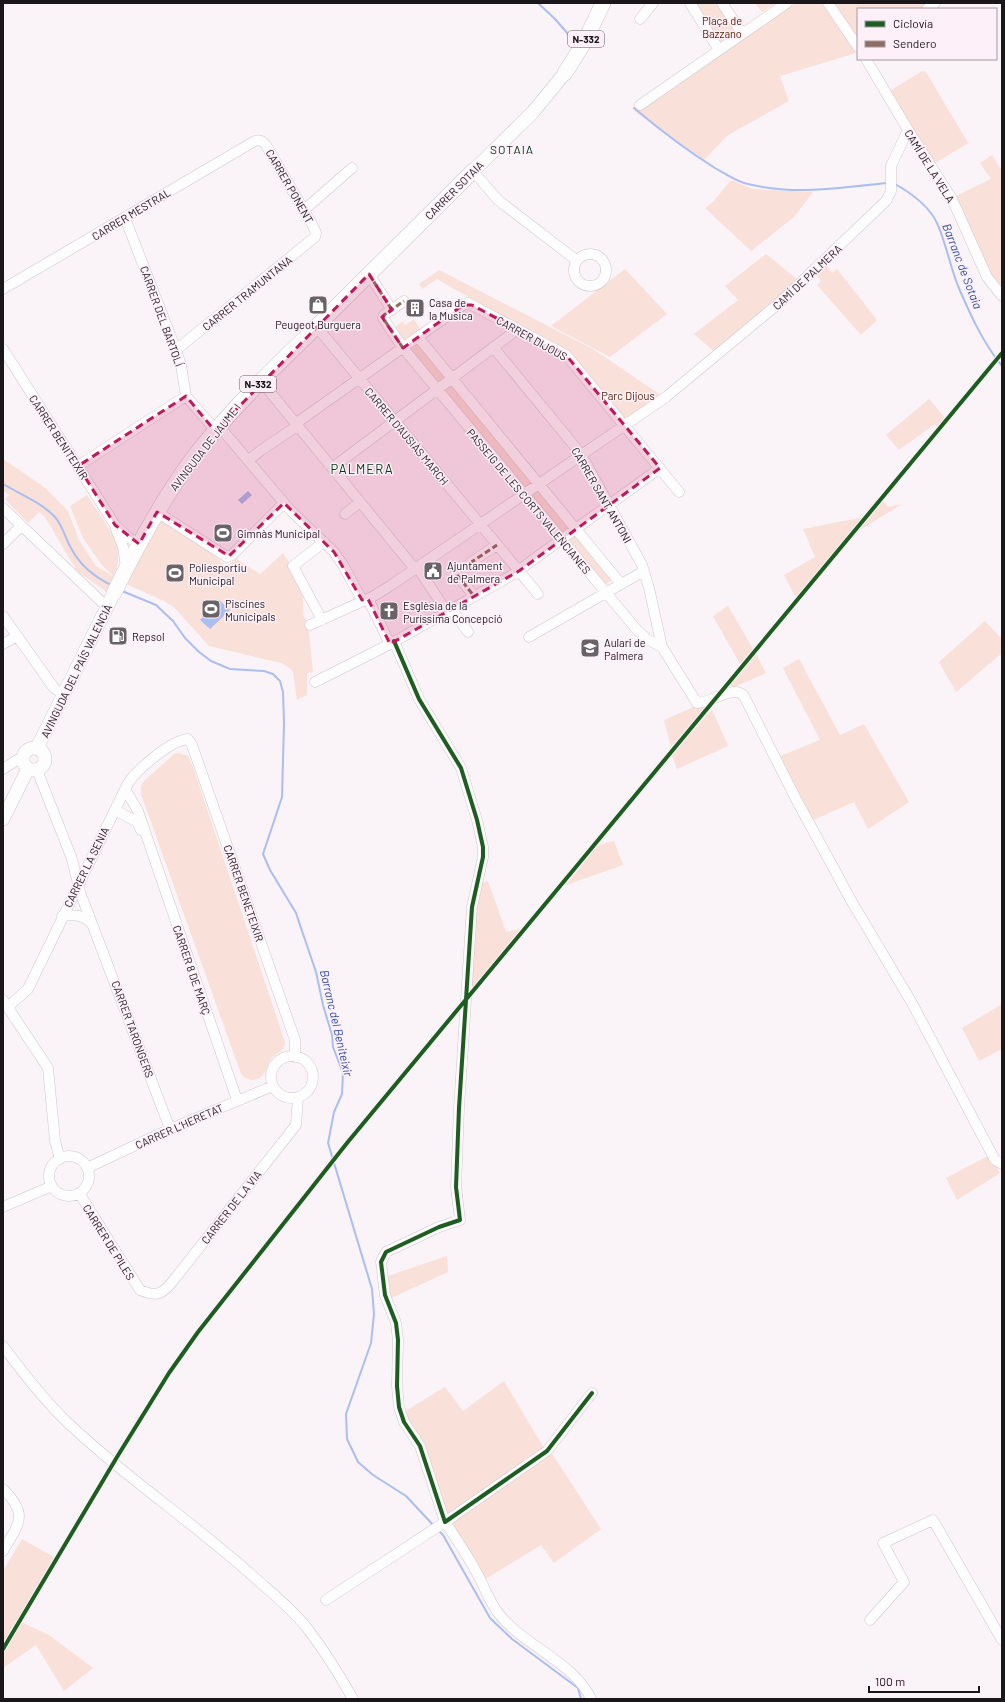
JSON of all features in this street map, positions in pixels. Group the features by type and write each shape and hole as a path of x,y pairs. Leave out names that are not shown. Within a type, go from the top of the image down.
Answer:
{"highway":[{"name":"N-332","path":"565,73 586,41 603,3"},
{"name":"CARRER SOTAIA","path":"408,236 473,171"},
{"name":"AVINGUDA DE JAUME I","path":"114,593 157,512 186,468 217,428 261,381 408,236"}],"main road":[{"name":"CARRER SOTAIA","path":"473,171 533,112 565,73"},
{"name":"AVINGUDA DEL PAÍS VALENCIÀ","path":"37,748 114,593"},
{"path":"3,819 29,766 24,753 27,750 37,748 42,752 45,758 42,766 29,766"}],"street":[{"path":"640,19 653,3"},
{"path":"690,3 719,50"},
{"path":"722,3 742,33"},
{"path":"640,105 787,3"},
{"path":"828,3 857,46"},
{"name":"CAMÍ DE LA VELA","path":"867,60 908,130 952,199 987,277 1002,296"},
{"name":"CAMÍ DE PALMERA","path":"310,625 365,599 416,568 666,397 778,304 886,201 891,191 891,166 908,130"},
{"name":"CARRER PONENT","path":"259,140 266,145 304,210 314,228 316,235"},
{"name":"CARRER MESTRAL","path":"3,289 253,142 259,140"},
{"path":"304,210 352,168"},
{"path":"473,171 498,200 576,260"},
{"name":"CARRER DEL BARTOLÍ","path":"125,218 176,350 186,396 249,460 284,503 324,542 343,565 392,642 420,699 461,768 481,837 482,857 472,907 459,1108 456,1187 460,1220 440,1227 386,1252 382,1258 381,1265 385,1295 396,1323 398,1340 397,1386 399,1407 404,1422 420,1446 439,1526"},
{"name":"CARRER TRAMUNTANA","path":"176,350 316,235"},
{"path":"369,274 392,310"},
{"path":"403,348 383,318 384,315 404,301"},
{"name":"CARRER DIJOUS","path":"418,337 468,303 566,355 679,492"},
{"name":"CARRER D'AUSIÀS MARCH","path":"316,326 538,594"},
{"path":"332,468 518,329"},
{"path":"249,460 418,337"},
{"name":"PASSEIG DE LES CORTS VALENCIANES","path":"418,337 621,584"},
{"name":"CARRER SANT ANTONI","path":"493,347 581,454 644,571 662,647 698,703 705,703 734,691 740,692 744,696 797,801 848,896 912,1003 995,1160 1002,1164"},
{"name":"PASSEIG DE LES CORTS VALENCIANES","path":"403,348 561,540 642,635 652,643 662,647"},
{"name":"CARRER BENITEIXIR","path":"3,349 115,525 122,541 125,555 124,573"},
{"path":"261,381 416,568 449,611 468,632"},
{"path":"78,466 186,396"},
{"path":"315,682 449,611 519,571 660,468"},
{"path":"344,514 360,502"},
{"path":"157,512 227,557 232,554 284,503"},
{"path":"3,508 107,608"},
{"name":"CARRER BENITEIXIR","path":"115,525 137,548"},
{"path":"3,544 21,526"},
{"name":"CARRER BENITEIXIR","path":"122,541 128,548 137,548"},
{"path":"322,620 293,566 324,542"},
{"path":"470,563 497,545"},
{"path":"529,637 644,571"},
{"path":"457,575 474,596"},
{"path":"3,616 54,688 64,695"},
{"path":"3,644 17,636"},
{"name":"CARRER BENETEIXIR","path":"180,740 188,739 192,744 295,1040 295,1057"},
{"name":"CARRER LA SENIA","path":"5,1003 20,997 28,989 62,916 132,776 180,740"},
{"path":"3,770 17,760 29,766"},
{"name":"CARRER TARONGERS","path":"29,766 72,859 79,882 80,892 96,929 170,1129"},
{"name":"CARRER 8 DE MARÇ","path":"125,789 138,811 237,1100"},
{"name":"CARRER 8 DE MARÇ","path":"115,810 137,822 148,840"},
{"name":"CARRER TARONGERS","path":"72,896 84,910 96,929"},
{"name":"CARRER TARONGERS","path":"62,916 83,916 96,929"},
{"path":"5,1003 48,1068 56,1142 60,1159"},
{"path":"295,1057 306,1062 310,1067 313,1079 308,1090 298,1097 292,1098 281,1095 273,1086 271,1080 273,1067 283,1058 295,1057"},
{"name":"CARRER L'HERETAT","path":"87,1168 170,1129 273,1086"},
{"name":"CARRER DE LA VIA","path":"140,1290 148,1294 159,1294 169,1286 296,1125 298,1097"},
{"path":"66,1156 79,1159 87,1168 89,1174 88,1183 79,1194 67,1196 56,1191 52,1186 50,1181 50,1170 60,1159 66,1156"},
{"path":"3,1207 52,1186"},
{"name":"CARRER DE PILES","path":"79,1194 140,1290"},
{"path":"3,1346 45,1400 68,1423 117,1465 231,1556 274,1594 306,1627 326,1654 353,1699"},
{"path":"326,1600 439,1526 547,1451 592,1393"},
{"path":"3,1489 13,1499 17,1506 19,1523 3,1551"},
{"path":"870,1620 904,1582 883,1543 933,1520 1002,1640"},
{"path":"439,1526 470,1560 488,1597 500,1615 525,1640 548,1655 584,1686 591,1699"}],"highlighted area":[{"path":"369,274 392,310 382,317 403,348 463,305 472,305 566,355 660,468 519,571 390,644 368,599 362,600 334,552 284,503 229,556 157,512 139,544 115,525 78,466 186,396 215,431"}],"green space":[{"name":"Plaça de Bazzano","path":"693,3 719,3 736,32 720,42"},
{"path":"755,3 776,3 762,12"},
{"path":"796,3 824,3 856,53 780,76 789,101 728,135 704,160 634,111"},
{"path":"831,3 932,3 924,8 857,8 857,40"},
{"path":"922,71 926,72 968,143 932,165 888,92"},
{"path":"992,155 1002,171 1002,293 991,280 956,196 991,179 980,163"},
{"path":"731,180 753,189 813,192 794,217 751,251 705,208 713,202"},
{"path":"766,254 799,281 717,354 694,334 738,300 725,286"},
{"path":"825,264 832,273 837,269 877,320 861,335 817,285 821,281 816,274"},
{"path":"625,269 667,314 610,357 551,326"},
{"name":"Parc Dijous","path":"439,270 593,349 662,396 625,420 575,358 437,279 422,289 419,284"},
{"path":"414,319 420,329 402,341 394,328 403,321 405,325"},
{"path":"417,340 447,377 437,385 407,348"},
{"path":"453,383 534,482 523,489 443,391"},
{"path":"929,399 945,418 937,427 935,424 899,450 886,435"},
{"path":"3,459 44,487 68,511 79,540 96,566 113,576 101,564 83,538 70,506 87,495 116,539 118,560 116,573 107,592 77,571 45,517 39,512 28,523 5,499 10,495 3,491"},
{"path":"539,488 571,527 561,535 528,496"},
{"path":"883,501 888,507 902,504 857,532"},
{"path":"864,517 796,598 784,575 815,557 803,529"},
{"path":"160,520 195,540 212,553 226,567 235,558 260,574 283,553 307,596 303,598 303,615 308,623 313,672 307,673 307,695 297,700 293,672 290,668 281,663 209,646 174,607 126,584"},
{"path":"576,534 612,580 604,585 567,541"},
{"path":"728,606 753,649 741,666 713,616"},
{"path":"985,621 1002,639 1002,653 956,692 939,662"},
{"path":"756,654 766,673 732,688 730,684"},
{"path":"799,659 840,735 864,724 909,802 868,829 854,802 811,821 778,757 820,740 783,668"},
{"path":"698,705 704,710 671,747 664,720"},
{"path":"712,709 728,746 677,769 672,755"},
{"path":"179,753 188,756 193,767 285,1042 284,1047 271,1060 263,1075 254,1080 247,1079 240,1071 141,794 143,782 174,754"},
{"path":"614,841 623,865 566,885 598,845"},
{"path":"488,881 506,932 524,928 469,994 475,908 482,883"},
{"path":"1002,1004 1002,1049 979,1061 962,1028"},
{"path":"990,1155 1000,1173 957,1200 946,1178"},
{"path":"447,1256 448,1272 389,1299 385,1277"},
{"path":"504,1381 544,1448 551,1452 601,1529 554,1563 541,1545 484,1580 447,1513 404,1412 445,1387 463,1411"},
{"path":"22,1539 54,1557 3,1646 3,1571"},
{"path":"21,1622 49,1635 93,1668 64,1691 36,1645 3,1668 3,1654"}],"water":[{"path":"248,491 252,495 242,504 238,500"},
{"path":"219,600 230,610 210,629 200,620"}],"waterway":[{"name":"Barranc de Sotaia","path":"538,3 555,19 576,43"},
{"name":"Barranc de Sotaia","path":"634,108 663,132 694,154 715,168 744,183 762,187 798,190 833,189 887,183"},
{"name":"Barranc de Sotaia","path":"895,184 919,200 934,217 955,278 967,307 977,328 1002,366"},
{"name":"Barranc del Beniteixir","path":"3,484 50,512 60,524 74,554 83,565 93,574 111,585"},
{"name":"Barranc del Beniteixir","path":"122,591 156,605 173,621 185,638 199,652 211,661 230,669 264,671 273,674 280,681 283,692 284,723 282,797 263,854 270,870 296,913 316,972 323,1005 332,1035 333,1047 343,1073 342,1094 334,1112 328,1143 372,1289 374,1314 371,1343 346,1414 347,1439 358,1462 373,1475 406,1496 434,1526"},
{"name":"Barranc del Beniteixir","path":"438,1530 443,1535 490,1618 512,1639 578,1688 581,1699"}],"marked path":[{"path":"369,274 392,310"},
{"path":"403,348 383,318 384,315 404,301"},
{"path":"470,563 497,545"},
{"path":"457,575 474,596"}],"cycle path":[{"path":"3,1649 117,1457 169,1373 198,1332 347,1143 1002,353"},
{"path":"394,641 419,699 461,768 477,820 483,847 483,857 472,907 459,1108 456,1187 460,1220 439,1227 386,1252 381,1262 385,1295 396,1323 398,1340 397,1386 399,1407 404,1422 420,1446 445,1522 547,1451 592,1393"}],"place":[{"name":"Peugeot Burguera","path":"318,305"},
{"name":"Casa de la Musica","path":"415,308"},
{"name":"Gimnàs Municipal","path":"223,533"},
{"name":"Ajuntament de Palmera","path":"433,571"},
{"name":"Poliesportiu Municipal","path":"175,573"},
{"name":"Piscines Municipals","path":"211,609"},
{"name":"Esglèsia de la Puríssima Concepció","path":"389,611"},
{"name":"Repsol","path":"118,636"},
{"name":"Aulari de Palmera","path":"590,648"}],"district":[{"name":"SOTAIA","path":"512,149"},
{"name":"PALMERA","path":"362,469"}]}
